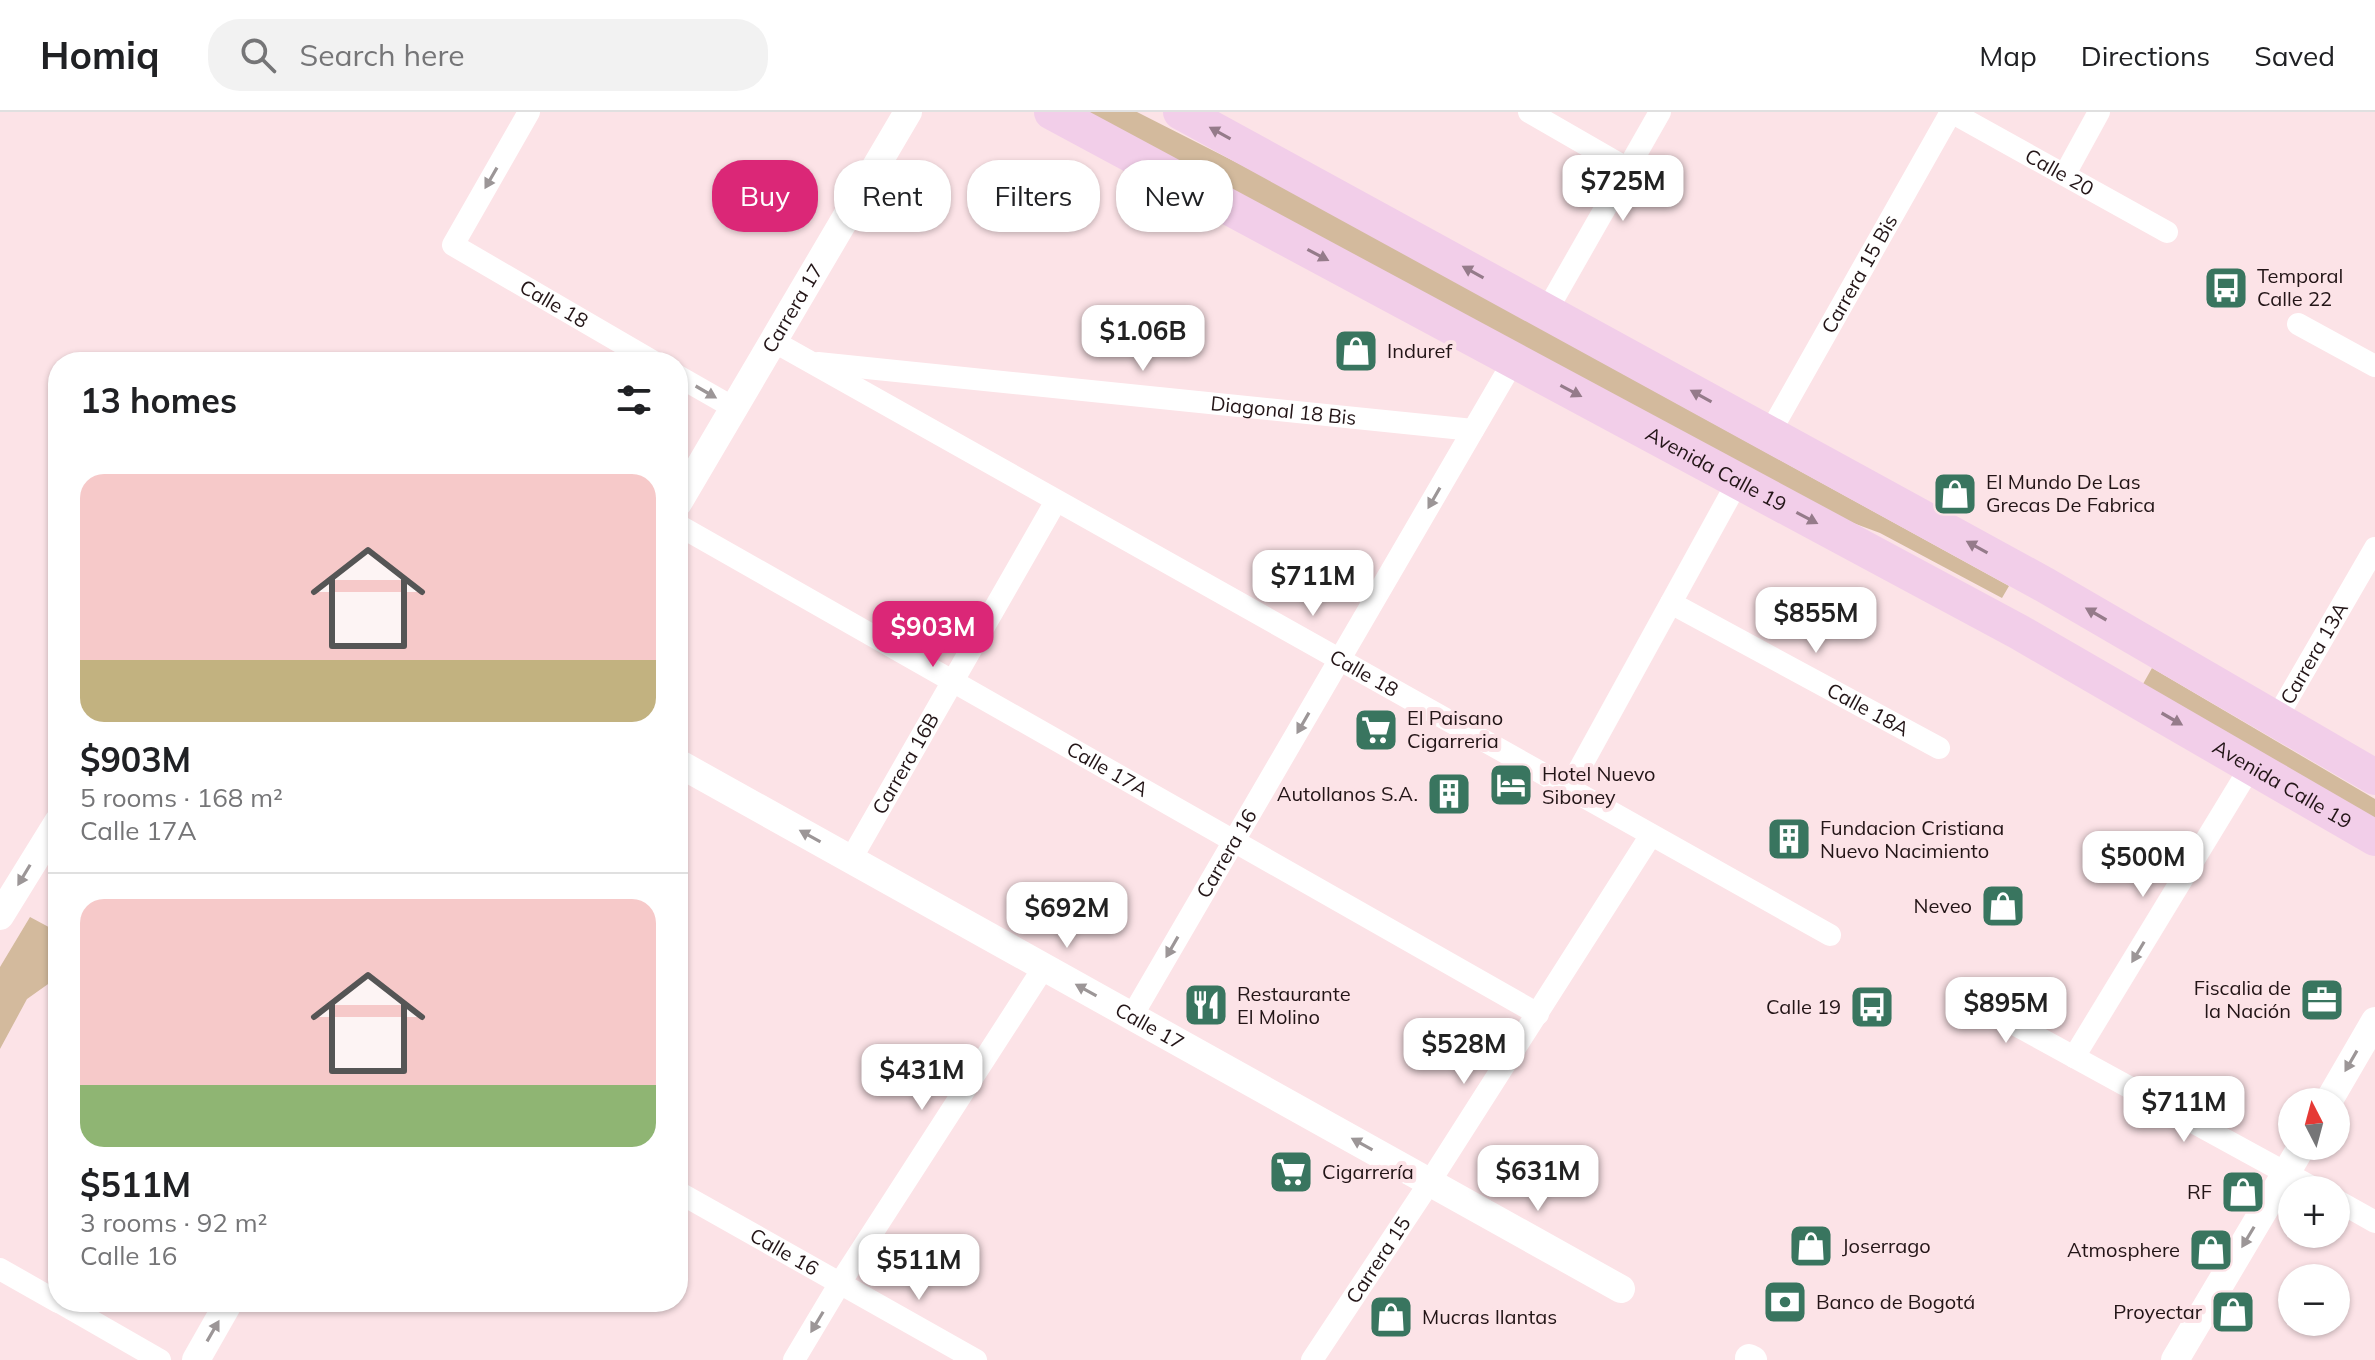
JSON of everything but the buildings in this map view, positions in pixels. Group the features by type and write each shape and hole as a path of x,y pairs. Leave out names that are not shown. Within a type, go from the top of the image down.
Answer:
{"main road":[{"name":"Avenida Calle 19","path":"1052,112 2019,632 2375,838"},
{"path":"1181,112 2045,585 2375,777"}],"street":[{"name":"Calle 18","path":"529,112 453,245 637,352"},
{"name":"Carrera 17","path":"688,486 908,112"},
{"path":"1529,112 1628,169"},
{"path":"1546,312 1660,112"},
{"name":"Calle 20","path":"1951,112 2167,232"},
{"name":"Carrera 15 Bis","path":"1769,434 1951,112"},
{"path":"2065,174 2099,112"},
{"path":"2298,324 2375,366"},
{"name":"Calle 18","path":"773,341 1830,935"},
{"name":"Carrera 16","path":"1132,1016 1514,360"},
{"name":"Diagonal 18 Bis","path":"809,362 1473,430"},
{"path":"688,382 734,408"},
{"path":"1569,788 1738,481"},
{"name":"Carrera 16B","path":"851,859 1056,501"},
{"name":"Calle 17A","path":"688,531 1538,1014"},
{"name":"Carrera 13A","path":"2276,719 2375,548"},
{"name":"Calle 18A","path":"1671,603 1939,748"},
{"path":"2074,1057 2251,766"},
{"name":"Calle 17","path":"688,769 1621,1289"},
{"name":"Carrera 15","path":"1312,1360 1430,1182 1651,835"},
{"path":"0,916 48,842"},
{"path":"794,1360 840,1283 1044,967"},
{"path":"1959,994 2292,1176"},
{"path":"2336,1088 2375,1021"},
{"path":"2175,1360 2294,1160"},
{"name":"Calle 16","path":"688,1198 976,1360"},
{"path":"2350,1208 2375,1222"},
{"path":"0,1269 48,1296"},
{"path":"76,1312 160,1360"},
{"path":"196,1360 223,1312"}],"shaded area":[{"path":"1085,112 1137,112 1232,160 1173,160"},
{"path":"1233,161 2009,586 2002,598 1880,533 1813,508 1233,193"},
{"path":"2152,668 2375,799 2375,820 2143,684"},
{"path":"30,917 48,927 48,984 27,999 0,1049 0,967"}],"place":[{"name":"Temporal Calle 22","path":"2226,288"},
{"name":"Induref","path":"1356,351"},
{"name":"El Mundo De Las Grecas De Fabrica","path":"1955,494"},
{"name":"El Paisano Cigarreria","path":"1376,730"},
{"name":"Hotel Nuevo Siboney","path":"1511,785"},
{"name":"Autollanos S.A.","path":"1449,794"},
{"name":"Fundacion Cristiana Nuevo Nacimiento","path":"1789,839"},
{"name":"Neveo","path":"2003,906"},
{"name":"Fiscalia de la Nación","path":"2322,1000"},
{"name":"Restaurante El Molino","path":"1206,1005"},
{"name":"Calle 19","path":"1872,1007"},
{"name":"Cigarrería","path":"1291,1172"},
{"name":"RF","path":"2243,1192"},
{"name":"Joserrago","path":"1811,1246"},
{"name":"Atmosphere","path":"2211,1250"},
{"name":"Banco de Bogotá","path":"1785,1302"},
{"name":"Proyectar","path":"2233,1312"},
{"name":"Mucras llantas","path":"1391,1317"}]}
